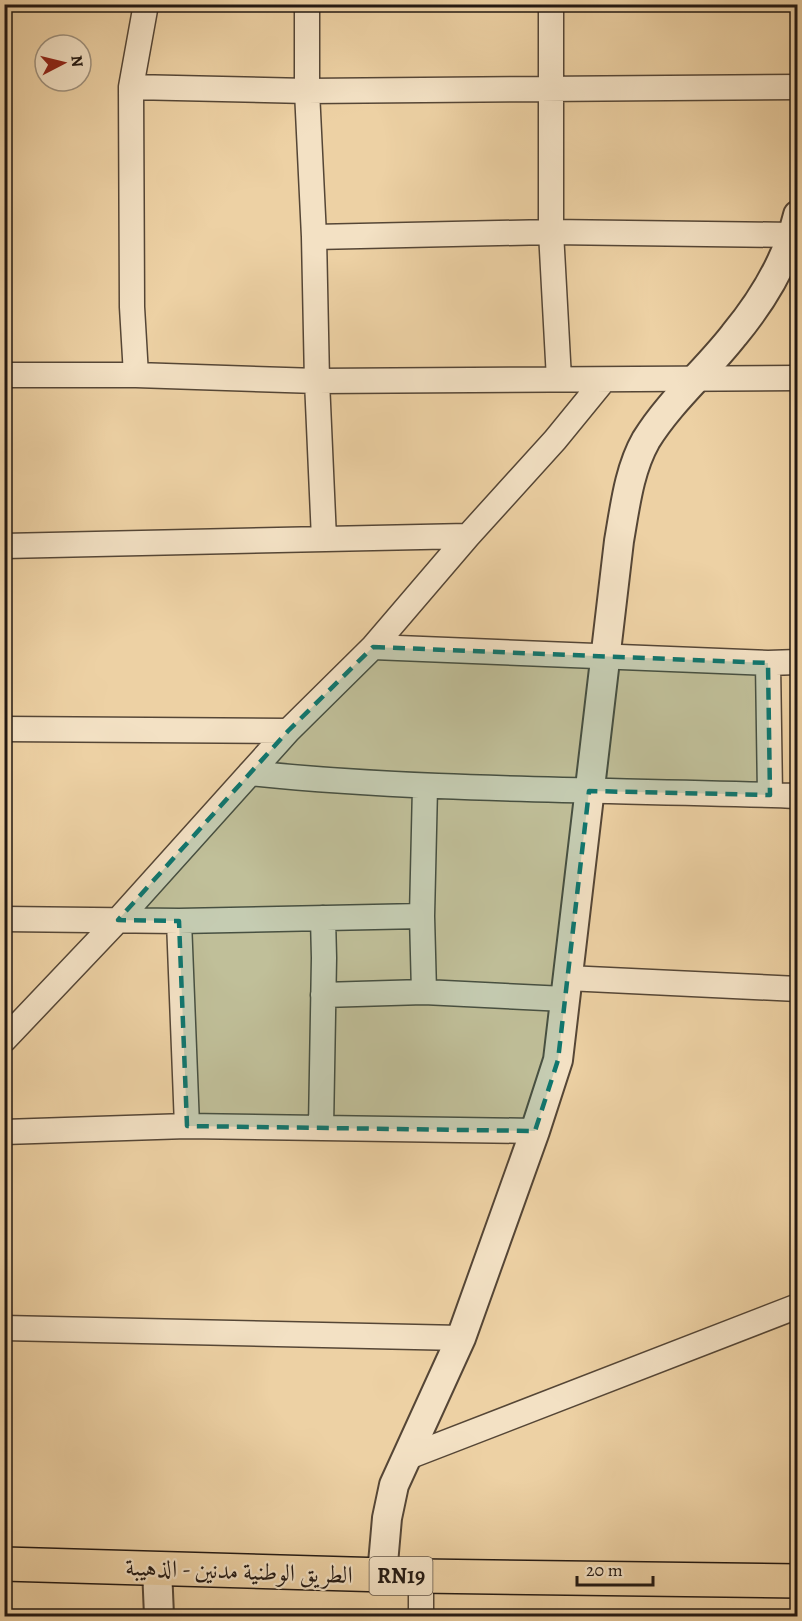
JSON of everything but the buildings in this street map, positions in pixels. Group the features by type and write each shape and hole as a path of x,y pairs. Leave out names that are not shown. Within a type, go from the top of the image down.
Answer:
{"main road":[{"name":"الطريق الوطنية مدنين - الذهيبة","path":"4,1564 421,1576 798,1581"}],"street":[{"path":"136,375 132,307 131,87 146,4"},
{"path":"307,4 307,91 324,539"},
{"path":"551,4 551,232 559,379"},
{"path":"131,87 307,91 798,87"},
{"path":"314,237 795,225 777,271 757,303 734,335 695,379 646,441 631,478 619,541 558,1060 461,1338 394,1485 387,1518 382,1575"},
{"path":"4,375 136,375 317,381 798,378"},
{"path":"4,1040 118,920 288,731 373,647 468,536 555,440 604,380"},
{"path":"4,546 468,536"},
{"path":"373,647 768,663 798,662"},
{"path":"768,663 770,795"},
{"path":"4,729 288,731"},
{"path":"250,773 332,782 425,787 798,796"},
{"path":"424,992 422,916 425,787"},
{"path":"4,919 179,921 422,916"},
{"path":"321,1128 323,918"},
{"path":"179,921 187,1126"},
{"path":"323,995 566,988 798,989"},
{"path":"4,1132 187,1126 535,1131"},
{"path":"408,1457 798,1306"},
{"path":"4,1328 461,1338"},
{"path":"157,1568 159,1617"},
{"path":"421,1576 421,1617"}],"highlighted area":[{"path":"373,647 768,663 770,795 589,791 558,1060 535,1131 187,1126 179,921 118,920 288,731"}]}
